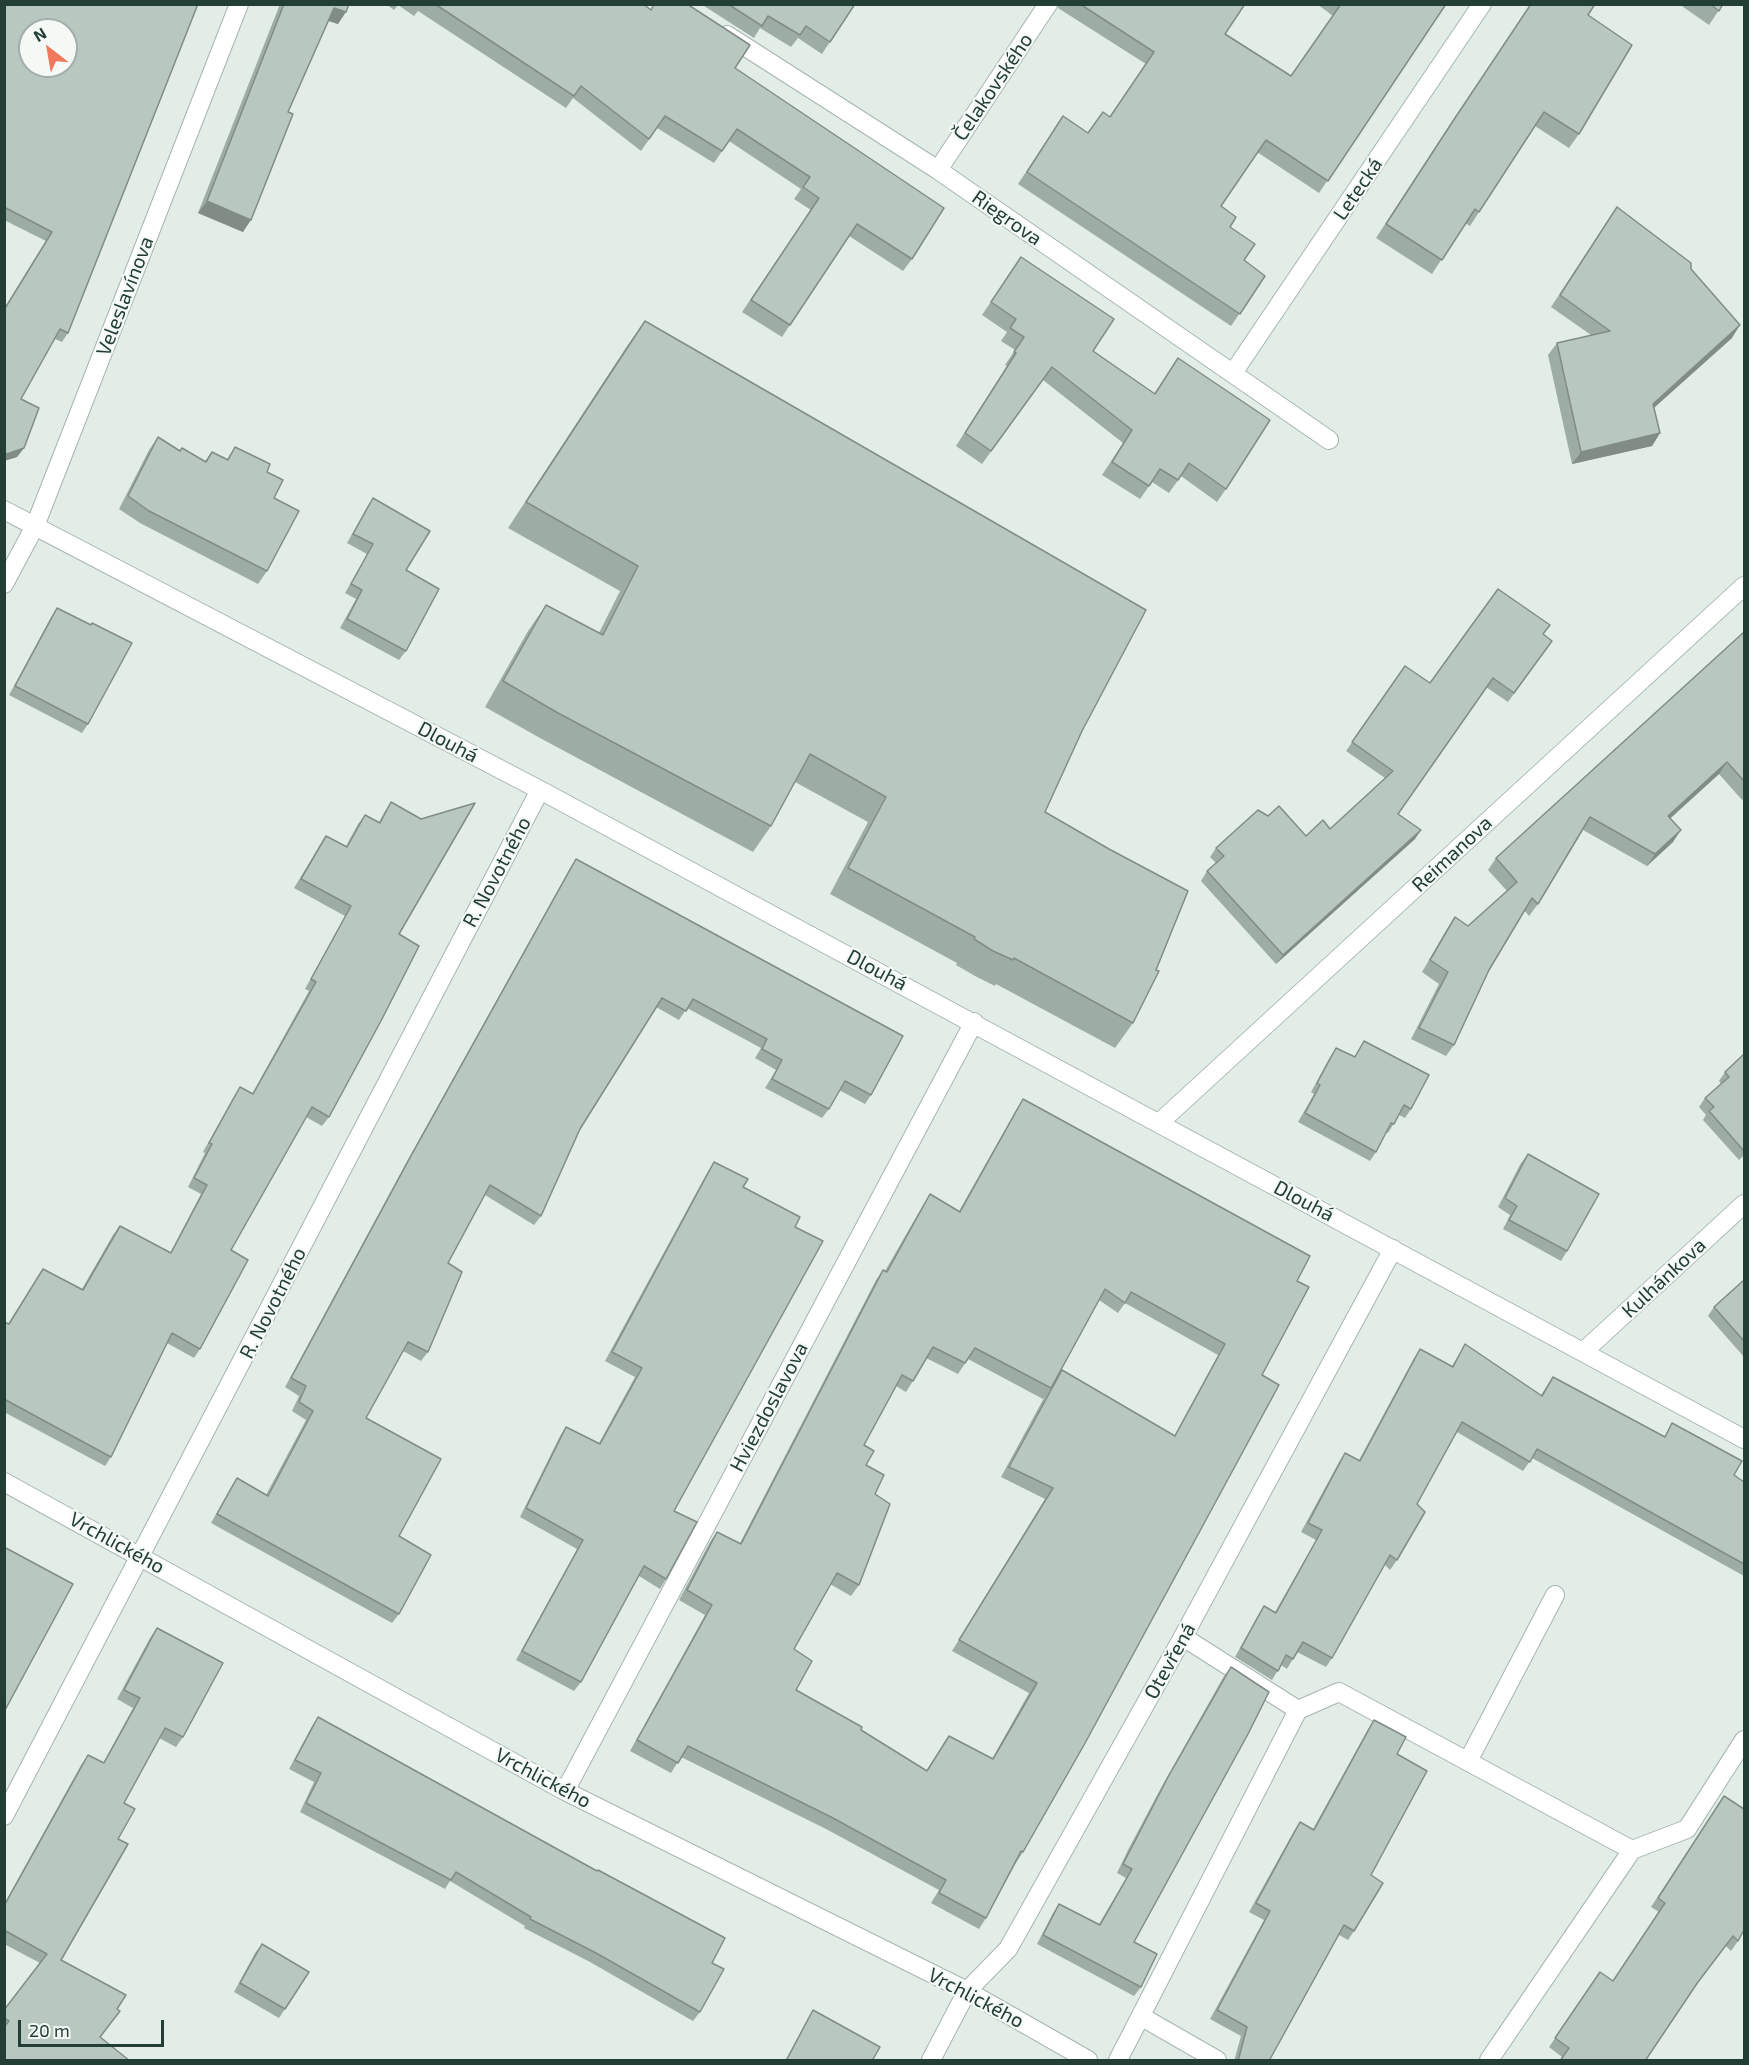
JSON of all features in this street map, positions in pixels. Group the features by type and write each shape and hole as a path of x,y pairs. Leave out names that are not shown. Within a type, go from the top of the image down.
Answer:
{"street":[{"name":"Veleslavínova","path":"4,584 35,526 239,4"},
{"name":"Čelakovského","path":"938,170 1048,4"},
{"name":"Letecká","path":"1233,374 1482,4"},
{"name":"Riegrova","path":"710,24 938,170 1329,440"},
{"name":"Dlouhá","path":"4,510 540,790 1744,1439"},
{"name":"Reimanova","path":"1159,1123 1744,586"},
{"name":"R. Novotného","path":"4,1816 540,790"},
{"name":"Hviezdoslavova","path":"565,1791 974,1022"},
{"name":"Kulhánkova","path":"1583,1352 1744,1204"},
{"name":"Otevřená","path":"931,2061 967,1991 1008,1949 1183,1637 1393,1249"},
{"name":"Vrchlického","path":"4,1482 565,1791 967,1991 1088,2061"},
{"path":"1468,1761 1555,1595"},
{"path":"1183,1637 1298,1710"},
{"path":"1118,2061 1298,1710 1339,1692 1632,1850"},
{"path":"1489,2061 1632,1850 1687,1829 1744,1740"},
{"path":"1142,2017 1217,2060"}],"building":[{"path":"4,4 198,4 68,333 60,329 21,399 39,408 24,448 7,454 4,452 4,310 52,232 4,207"},
{"path":"284,4 349,4 346,12 334,8 288,112 293,114 251,220 207,201"},
{"path":"435,4 643,4 651,10 654,4 687,4 750,45 735,68 944,208 912,259 857,224 790,325 751,300 819,198 803,187 810,177 737,129 722,151 665,116 649,139 581,86 574,96"},
{"path":"728,4 855,4 830,42 806,26 800,35 768,16 762,26"},
{"path":"1080,4 1245,4 1225,34 1291,76 1341,4 1446,4 1328,181 1266,140 1221,206 1236,217 1230,227 1255,244 1244,260 1265,276 1240,314 1027,172 1063,116 1088,133 1103,112 1110,117 1154,52"},
{"path":"1531,4 1595,4 1588,15 1632,45 1579,134 1544,112 1479,212 1475,209 1442,260 1386,224"},
{"path":"1710,4 1723,4 1719,11"},
{"path":"1617,207 1691,263 1691,269 1740,325 1653,404 1660,433 1581,452 1557,343 1610,331 1560,295"},
{"path":"1021,257 1114,319 1093,351 1155,394 1178,358 1270,420 1226,489 1189,463 1178,480 1160,469 1149,486 1112,462 1132,430 1052,367 991,451 965,433 1024,337 1010,328 1016,319 991,302"},
{"path":"645,321 1146,610 1082,731 1045,812 1188,891 1156,970 1159,971 1133,1023 1014,958 1013,960 993,951 974,939 975,937 848,868 886,797 810,754 771,826 558,713 503,681 546,605 603,635 638,566 526,502"},
{"path":"158,437 180,451 182,448 206,462 212,452 228,460 235,447 270,464 267,472 283,480 274,498 299,511 267,571 149,511 128,496"},
{"path":"373,498 430,531 406,570 439,589 406,651 347,619 362,590 351,584 373,544 353,534"},
{"path":"1498,589 1550,625 1543,634 1552,641 1514,693 1493,678 1398,814 1421,830 1283,955 1207,871 1224,856 1216,848 1258,810 1268,816 1279,806 1306,836 1323,820 1330,829 1393,771 1352,742 1405,666 1430,683"},
{"path":"57,608 132,643 88,724 15,686"},
{"path":"1744,632 1744,781 1727,762 1668,816 1681,830 1655,854 1590,817 1538,904 1532,898 1489,970 1454,1045 1419,1028 1448,972 1430,960 1455,917 1468,926 1517,882 1496,858"},
{"path":"391,802 421,819 475,803 399,934 419,946 329,1117 312,1107 231,1250 248,1260 200,1349 172,1333 111,1457 4,1399 4,1322 9,1324 43,1269 83,1290 120,1226 171,1253 207,1185 194,1178 212,1144 209,1143 240,1087 253,1094 316,982 311,979 351,906 301,879 326,836 347,847 365,815 380,823"},
{"path":"576,859 903,1036 871,1095 845,1081 829,1109 772,1079 782,1060 762,1049 767,1039 693,999 686,1011 662,998 580,1129 541,1216 490,1185 448,1263 462,1272 428,1352 408,1342 366,1418 441,1459 399,1536 431,1555 399,1614 217,1514 237,1478 268,1496 313,1411 299,1402 306,1386 291,1378"},
{"path":"1364,1041 1429,1075 1411,1109 1404,1105 1394,1124 1391,1123 1376,1152 1305,1113 1320,1085 1317,1083 1336,1048 1355,1057"},
{"path":"1744,1054 1744,1151 1709,1111 1714,1107 1705,1098 1729,1077 1725,1072"},
{"path":"1023,1099 1310,1256 1297,1281 1309,1287 1262,1375 1279,1385 1084,1745 1023,1852 1021,1851 986,1918 939,1893 946,1880 833,1818 688,1746 678,1763 637,1740 712,1605 687,1590 717,1532 741,1544 883,1270 887,1272 930,1194 960,1212","holes":["1105,1289 1125,1303 1131,1292 1225,1344 1175,1436 1062,1370 1009,1467 1053,1488 959,1640 1037,1683 993,1759 949,1736 927,1771 861,1730 862,1727 796,1690 812,1661 794,1649 837,1573 859,1585 890,1504 875,1494 884,1475 866,1465 874,1451 864,1445 902,1375 913,1381 933,1347 965,1363 975,1348 1051,1388"]},
{"path":"1528,1154 1599,1194 1567,1251 1509,1220 1517,1206 1505,1198"},
{"path":"714,1162 748,1179 743,1187 800,1217 795,1227 823,1241 674,1511 697,1522 666,1579 644,1566 581,1682 522,1651 583,1540 526,1508 566,1427 600,1444 642,1368 612,1352"},
{"path":"1744,1280 1744,1341 1714,1307"},
{"path":"1465,1344 1542,1396 1553,1377 1665,1437 1672,1423 1742,1461 1734,1475 1744,1482 1744,1564 1537,1449 1530,1462 1462,1422 1417,1504 1425,1512 1397,1560 1390,1555 1332,1658 1303,1642 1293,1659 1286,1655 1278,1671 1241,1648 1264,1606 1276,1613 1322,1530 1308,1523 1345,1453 1360,1461 1420,1349 1453,1367"},
{"path":"4,1547 73,1584 4,1712"},
{"path":"157,1628 223,1663 183,1737 165,1728 124,1803 135,1809 118,1839 128,1844 61,1960 126,1995 117,2009 120,2011 100,2037 130,2061 6,2061 4,2059 4,2027 9,2021 4,2018 4,2010 47,1954 4,1930 4,1906 88,1755 104,1763 140,1698 124,1690"},
{"path":"1231,1667 1269,1692 1134,1942 1157,1954 1141,1987 1043,1935 1059,1904 1100,1925 1132,1869 1123,1864 1168,1777"},
{"path":"318,1717 597,1871 725,1938 712,1963 724,1969 700,2012 596,1953 530,1919 531,1917 456,1872 451,1880 306,1803 321,1773 295,1760"},
{"path":"1374,1720 1406,1737 1397,1754 1427,1771 1371,1875 1383,1883 1354,1931 1344,1925 1269,2061 1238,2061 1247,2027 1217,2010 1270,1911 1256,1903 1300,1822 1314,1830"},
{"path":"1724,1796 1744,1809 1744,1930 1738,1941 1733,1936 1698,1982 1645,2061 1560,2061 1569,2048 1555,2038 1600,1972 1613,1981 1665,1903 1658,1898"},
{"path":"262,1944 309,1972 285,2009 240,1983"},
{"path":"813,2010 880,2047 872,2061 786,2061"}]}
